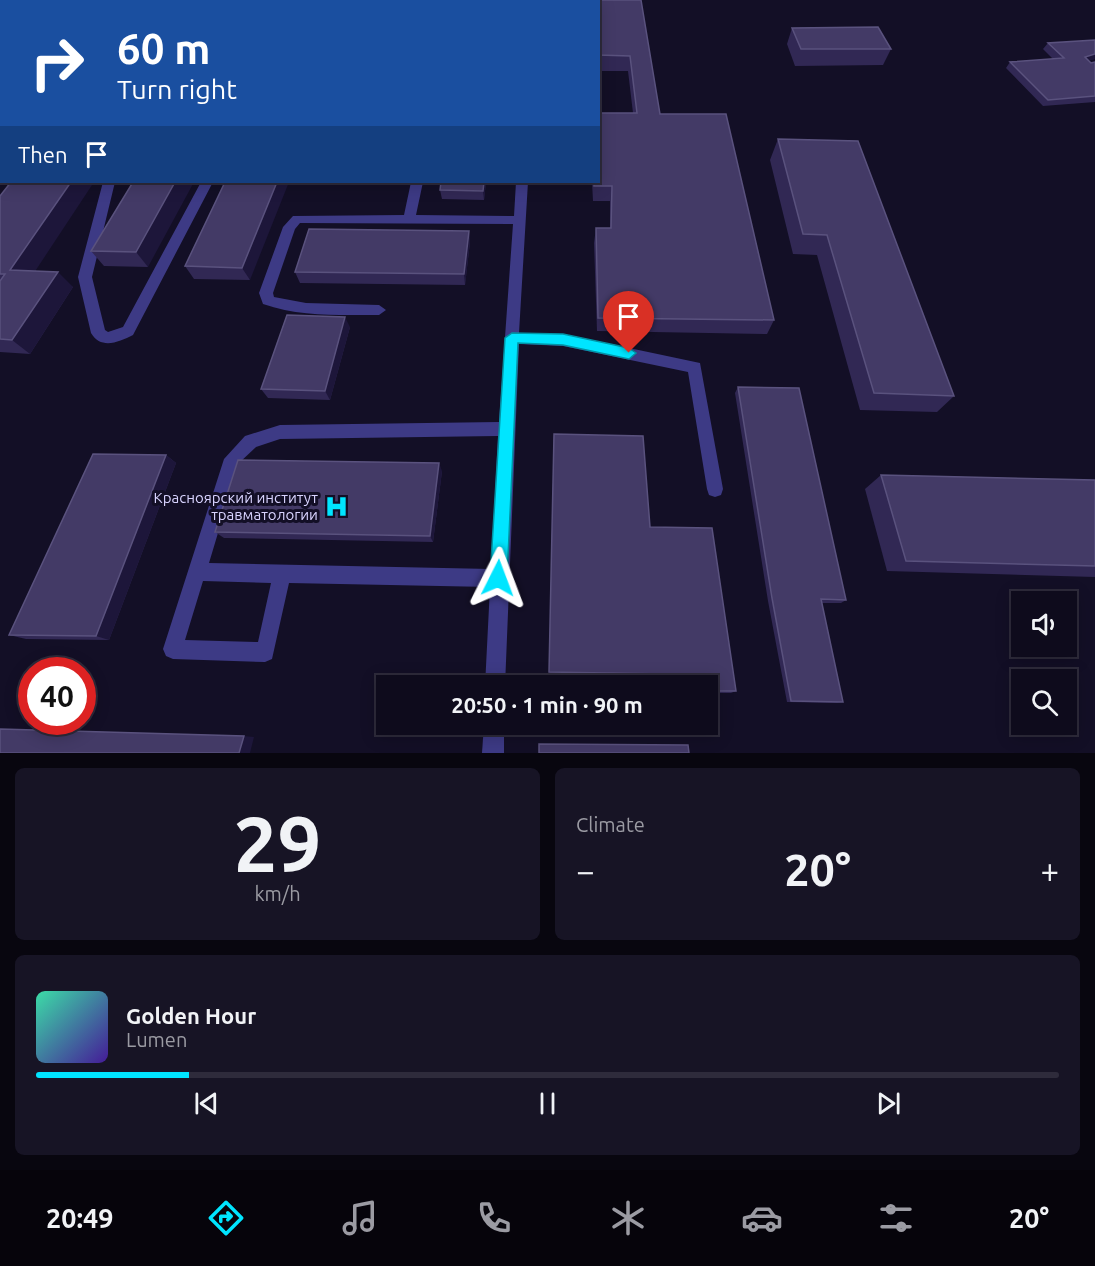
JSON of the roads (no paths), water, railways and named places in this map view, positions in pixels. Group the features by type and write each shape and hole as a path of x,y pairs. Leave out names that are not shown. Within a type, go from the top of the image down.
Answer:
{"street":[{"path":"109,183 85,277 98,333 107,338 117,337 128,331 206,183"},
{"path":"409,219 417,183"},
{"path":"495,675 506,429 522,183"},
{"path":"379,310 277,305 268,300 266,293 289,227 297,219 520,220"},
{"path":"512,338 563,340 695,367 715,489"},
{"path":"282,574 265,652 173,649 232,459 251,441 280,432 506,429"},
{"path":"198,572 498,578"},
{"path":"493,753 494,735"}],"place":[{"name":"Красноярский институт травматологии","path":"336,507"}]}
